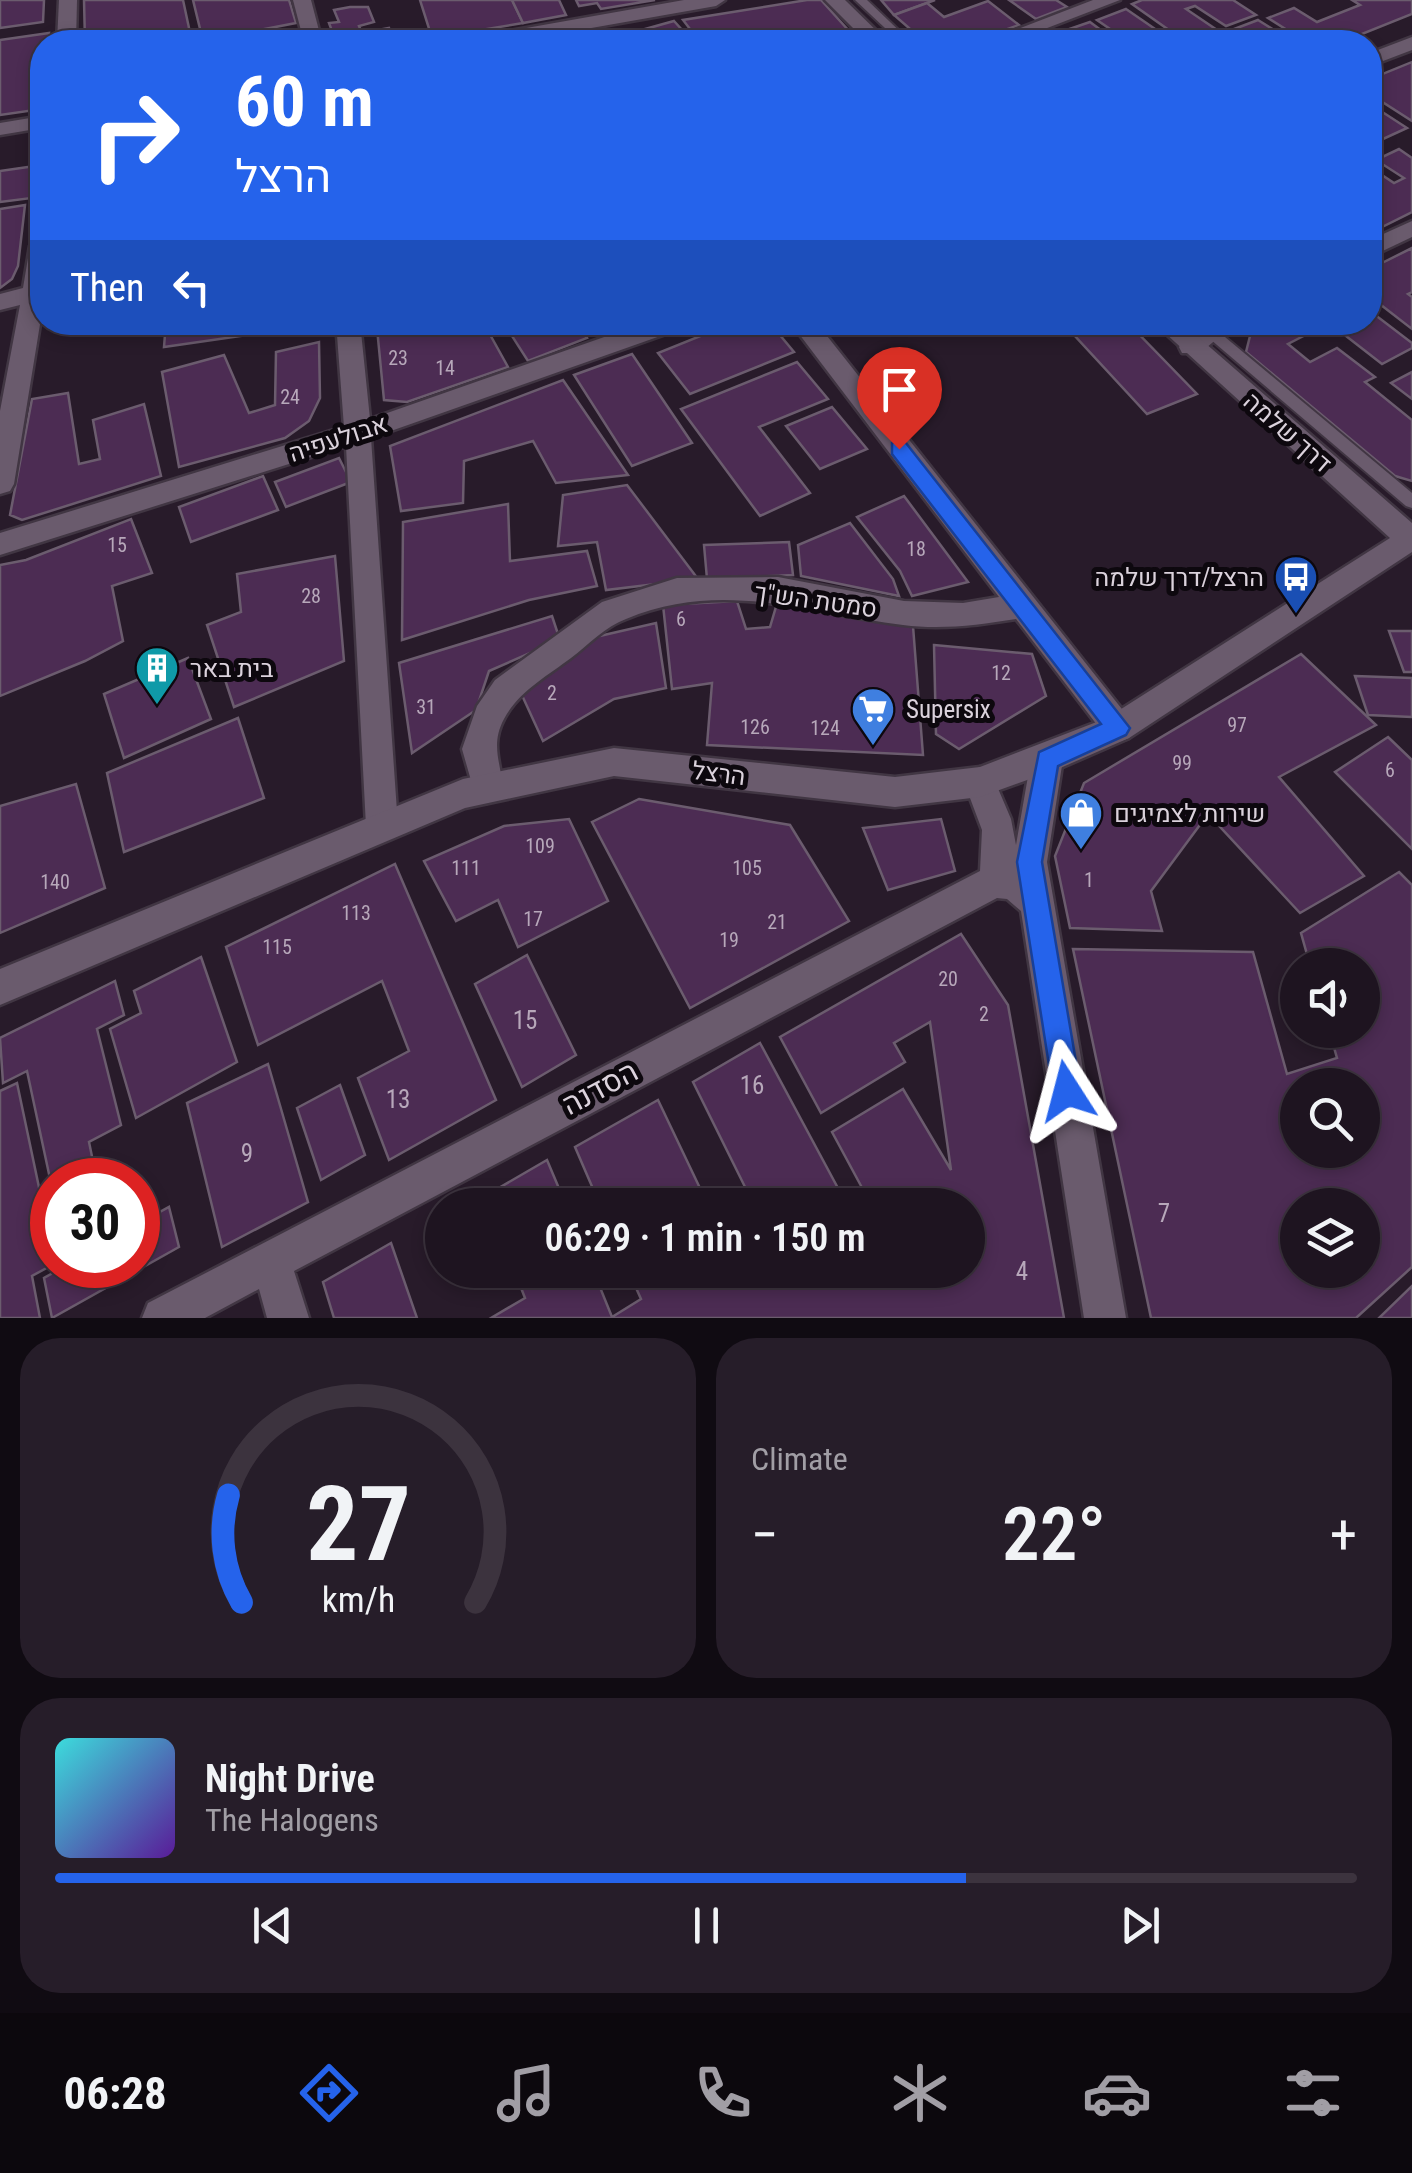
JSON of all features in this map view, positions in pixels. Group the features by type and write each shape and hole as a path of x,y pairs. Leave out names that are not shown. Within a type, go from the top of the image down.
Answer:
{"street":[{"path":"67,30 68,0"},
{"path":"302,0 310,30"},
{"path":"599,30 716,0"},
{"path":"834,0 865,30"},
{"path":"1027,30 1111,0"},
{"path":"1382,55 1412,43"},
{"path":"0,129 30,124"},
{"path":"1382,244 1412,228"},
{"path":"0,302 30,294"},
{"path":"0,484 30,315"},
{"path":"349,335 360,432 368,660 382,826"},
{"name":"אבולעפיה","path":"0,544 360,432 637,335"},
{"path":"812,335 1118,728"},
{"name":"דרך שלמה","path":"1209,335 1412,540"},
{"name":"הרצל","path":"0,987 382,826 487,788 614,762 896,792 980,782 1118,728 1412,540"},
{"name":"סמטת הש\"ך","path":"487,788 478,749 488,716 506,689 612,611 677,590 778,589 904,613 963,615 1022,606"},
{"path":"1047,759 1030,862 1105,1318"},
{"path":"980,782 996,817 1003,851 995,881 1014,883 1036,902"},
{"name":"הסדנה","path":"163,1318 995,881"},
{"path":"270,1260 288,1318"}],"lane":[{"path":"860,0 893,30"},
{"name":"דרך שלמה","path":"1210,335 1412,502"}],"building":[{"path":"0,0 44,0 43,22 0,28"},
{"path":"84,0 183,0 189,30 85,30"},
{"path":"193,0 289,0 296,23 260,30 200,30"},
{"path":"420,0 512,0 523,23 481,30 429,30"},
{"path":"512,0 559,0 566,15 523,23"},
{"path":"576,0 655,0 601,9 597,3 579,6"},
{"path":"821,0 848,30 691,30 683,20"},
{"path":"881,0 935,0 894,15"},
{"path":"1009,0 1056,0 1067,7 1036,19"},
{"path":"1142,0 1233,0 1256,15 1226,26 1195,6 1186,9 1217,30 1169,30 1132,4"},
{"path":"1352,0 1412,0 1412,14 1372,30 1287,30 1268,18 1294,8 1317,22 1360,5"},
{"path":"988,1 1019,25 1005,30 911,30 894,15 927,3 944,17"},
{"path":"368,7 374,22 359,26 361,30 332,30 329,23 339,22 334,10"},
{"path":"1126,9 1157,30 1112,30 1097,20"},
{"path":"1258,20 1274,30 1232,30"},
{"path":"674,21 682,30 642,30"},
{"path":"1090,22 1101,30 1067,30"},
{"path":"30,36 30,111 0,115 0,40"},
{"path":"1412,62 1412,121 1382,102 1382,74"},
{"path":"1382,112 1407,128 1382,139"},
{"path":"1399,149 1412,158 1412,212 1382,227 1382,175 1394,183 1404,178 1382,164 1382,157"},
{"path":"30,167 30,198 0,202 0,171"},
{"path":"25,205 18,266 12,279 0,288 0,209"},
{"path":"1412,248 1412,292 1408,294 1412,297 1412,329 1382,306 1382,263"},
{"path":"1382,320 1412,343 1412,348 1382,364 1345,335 1382,335"},
{"path":"165,335 248,335 164,347"},
{"path":"378,335 490,335 508,367 407,402 384,400"},
{"path":"511,335 587,338 528,361"},
{"path":"703,335 780,335 794,352 690,394 658,353"},
{"path":"1074,335 1140,335 1197,394 1147,414"},
{"path":"1250,335 1305,335 1288,344 1310,362 1337,348 1375,377 1365,382 1412,420 1412,481 1395,476 1246,352"},
{"path":"319,342 320,398 309,421 285,438 179,467 162,372 224,355 249,413 275,405 276,352"},
{"path":"632,354 692,443 632,466 574,375"},
{"path":"797,362 828,399 759,427 810,493 760,516 681,409"},
{"path":"1412,372 1412,399 1391,383"},
{"path":"563,380 628,475 556,483 533,441 464,461 463,503 401,511 390,446"},
{"path":"68,393 79,464 100,459 93,420 144,404 161,476 22,520 10,515 32,399"},
{"path":"832,407 867,449 820,469 786,426"},
{"path":"339,458 351,482 286,507 275,482"},
{"path":"263,476 278,510 191,542 179,507"},
{"path":"627,485 698,579 606,590 597,542 558,546 563,495"},
{"path":"904,496 968,582 912,596 900,571 857,517"},
{"path":"508,504 510,561 587,551 597,586 529,600 402,640 403,522"},
{"path":"131,519 152,573 112,586 123,641 0,696 0,565 26,560"},
{"path":"850,523 893,579 899,596 801,576 798,545"},
{"path":"789,542 793,575 707,579 704,545"},
{"path":"335,556 344,661 234,707 207,625 241,612 237,574"},
{"path":"778,600 913,626 923,755 707,745 712,683 672,689 663,605 737,601 746,629 770,627"},
{"path":"552,616 560,640 489,671 476,710 412,753 399,663"},
{"path":"656,623 666,688 614,699 543,741 520,691 591,638"},
{"path":"1389,631 1412,631 1412,672 1404,672"},
{"path":"934,645 1032,654 1046,696 959,749 936,734"},
{"path":"1301,654 1376,725 1279,777 1364,876 1300,913 1208,814 1151,891 1162,931 1070,928 1055,856 1084,783"},
{"name":"בית באר","path":"188,658 211,719 124,758 104,694"},
{"path":"1355,676 1412,678 1412,717 1368,715"},
{"path":"238,718 264,798 124,852 107,773"},
{"path":"1388,737 1412,760 1412,849 1335,772"},
{"path":"76,784 105,888 0,933 0,806"},
{"path":"639,799 790,825 849,921 690,1008 592,822"},
{"path":"569,819 608,901 518,947 498,900 456,921 424,861 504,826"},
{"path":"941,819 955,871 888,890 863,828"},
{"path":"395,864 496,1100 389,1160 358,1078 409,1051 382,981 258,1045 226,947"},
{"path":"1399,872 1412,885 1412,1267 1356,1318 1151,1318 1073,949 1253,952 1285,1068 1280,1068 1280,1168 1380,1168 1380,1068 1306,1068 1337,1058 1334,1048 1380,1048 1380,948 1305,948 1301,933"},
{"path":"961,934 1008,1005 1064,1318 491,1318 525,1298 521,1288 600,1288 612,1317 641,1299 636,1288 985,1288 985,1188 862,1188 832,1132 903,1089 951,1170 930,1022 894,1043 905,1062 821,1113 780,1037"},
{"path":"527,955 576,1055 522,1087 475,984"},
{"path":"201,957 237,1062 136,1118 110,1029 141,1013 134,991"},
{"path":"115,981 124,1015 97,1029 121,1125 89,1142 92,1158 46,1158 27,1071 3,1083 0,1038"},
{"path":"760,1043 838,1188 746,1188 693,1082"},
{"path":"268,1064 308,1202 222,1247 187,1103"},
{"path":"17,1083 33,1158 30,1288 34,1288 40,1318 0,1318 0,1091"},
{"path":"340,1085 365,1155 321,1180 297,1108"},
{"path":"658,1100 700,1188 593,1188 575,1147"},
{"path":"547,1160 559,1188 499,1188"},
{"path":"169,1207 179,1247 160,1258 160,1212"},
{"path":"391,1243 417,1318 334,1318 323,1282"},
{"path":"1412,1286 1412,1318 1379,1318"},
{"path":"46,1288 106,1288 52,1318"}],"place":[{"name":"הרצל/דרך שלמה","path":"1296,615"},
{"name":"בית באר","path":"157,706"},
{"name":"Supersix","path":"873,747"},
{"name":"שירות לצמיגים","path":"1081,851"}],"route":[{"path":"899,449 1118,728 1047,759 1030,862 1067,1091"}]}
